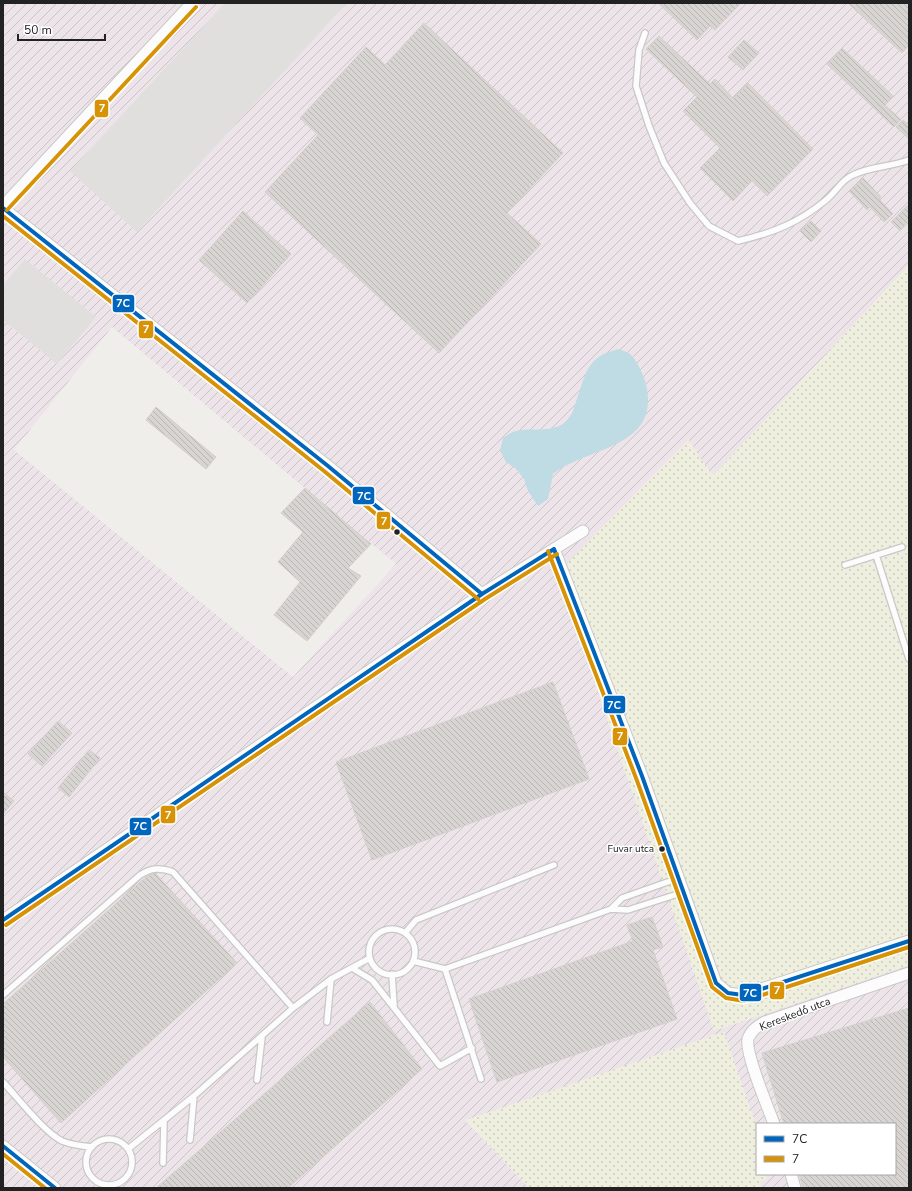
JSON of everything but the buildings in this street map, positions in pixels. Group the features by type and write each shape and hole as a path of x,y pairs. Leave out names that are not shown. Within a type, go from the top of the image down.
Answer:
{"street":[{"path":"192,3 3,207 328,466 482,594"},
{"path":"3,920 482,594 583,531"},
{"path":"554,549 642,776 716,983 728,993 743,995 909,941"},
{"name":"Kereskedő utca","path":"774,1123 749,1053 748,1039 751,1033 765,1022 909,973"},
{"path":"3,1146 55,1188"},
{"path":"791,1175 796,1188"}],"lane":[{"path":"645,33 639,50 636,86 649,126 664,162 690,203 709,226 738,241 770,233 794,223 827,200 851,175 871,168 895,165 909,160"},
{"path":"845,565 902,547"},
{"path":"876,555 909,659"},
{"path":"405,933 416,920 554,865"},
{"path":"3,995 140,875 155,868 164,868 173,872 294,1008"},
{"path":"611,909 622,898 679,878"},
{"path":"413,960 445,969 611,909 628,910 684,892"},
{"path":"391,929 405,933 414,946 413,960 403,972 392,974 378,970 370,958 371,943 380,932 391,929"},
{"path":"128,1149 164,1122 262,1038 294,1008 331,979 370,958"},
{"path":"352,968 372,980 440,1066 472,1048"},
{"path":"445,969 481,1079"},
{"path":"392,974 394,1007"},
{"path":"328,1022 331,979"},
{"path":"257,1080 262,1038"},
{"path":"3,1082 51,1134 75,1146 92,1147"},
{"path":"190,1140 194,1096"},
{"path":"163,1163 164,1122"},
{"path":"108,1139 120,1142 128,1149 132,1160 130,1171 120,1182 109,1185 95,1180 88,1172 87,1157 92,1147 98,1142 108,1139"}],"shaded area":[{"path":"3,3 909,3 909,265 712,477 689,440 714,1031 909,965 909,1188 762,1188 760,1181 766,1179 765,1175 896,1175 896,1123 756,1123 756,1125 723,1032 466,1121 529,1188 3,1188","holes":["112,327 396,564 293,677 14,450"]},
{"path":"225,3 347,3 137,232 70,171"},
{"path":"25,259 96,317 57,364 3,320 3,285"}],"green space":[{"path":"909,265 909,965 714,1031 557,573 688,440 713,476"},
{"path":"724,1032 756,1125 756,1175 765,1175 767,1179 760,1181 762,1188 529,1188 466,1120"}],"water":[{"path":"619,349 629,353 633,357 645,380 648,405 643,422 632,434 618,443 584,457 553,474 548,499 538,506 528,491 524,479 516,469 506,462 500,451 503,438 520,430 551,428 565,422 573,412 585,375 594,361 608,352"}],"transit line":[{"name":"7","path":"7,210 196,7"},
{"name":"7C","path":"3,208 328,466 482,594"},
{"name":"7","path":"3,216 324,471 478,599"},
{"name":"7C","path":"554,549 642,776 716,983 728,993 743,995 909,941"},
{"name":"7C","path":"3,920 482,594 554,549"},
{"name":"7","path":"548,551 636,778 712,987 726,998 744,1001 909,947"},
{"name":"7","path":"6,925 485,599 557,554"},
{"name":"7C","path":"3,1146 55,1188"},
{"name":"7","path":"3,1154 45,1188"}],"place":[{"name":"Fuvar utca","path":"662,849"}]}
